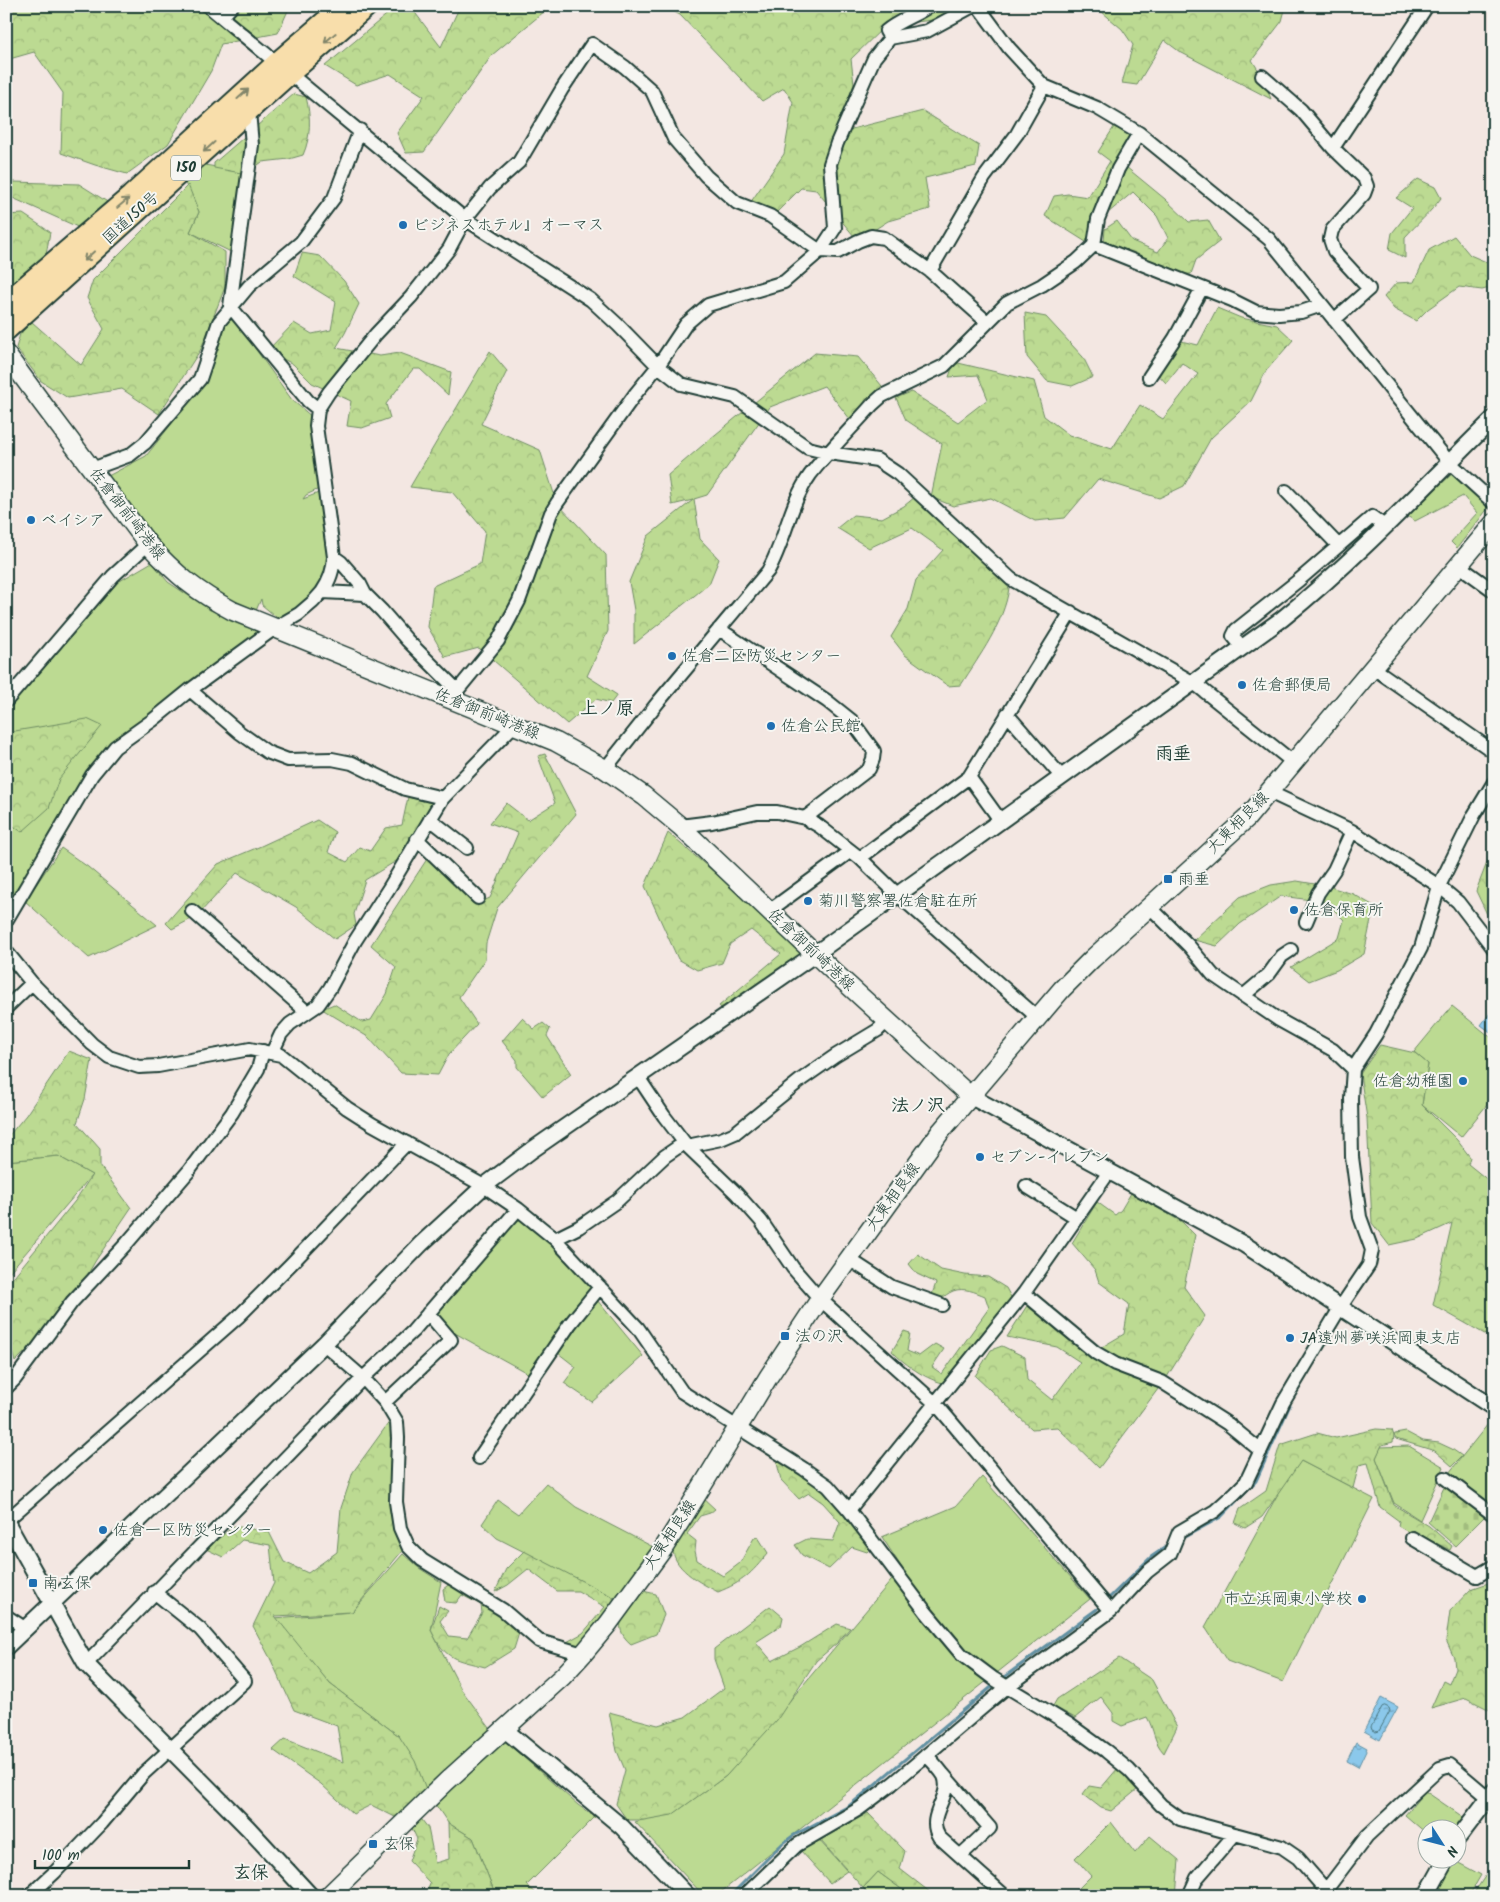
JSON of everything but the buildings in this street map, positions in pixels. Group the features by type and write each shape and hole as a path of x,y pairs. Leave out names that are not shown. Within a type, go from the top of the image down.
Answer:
{"highway":[{"name":"国道150号","path":"6,330 249,111 284,68 343,6"},
{"name":"国道150号","path":"6,304 284,68 367,6"}],"main road":[{"name":"佐倉御前崎港線","path":"6,354 148,544 186,582 233,611 454,695 514,725 556,742 605,769 644,796 680,826 815,954 970,1096"},
{"name":"大東相良線","path":"328,1896 447,1780 564,1676 583,1654 608,1624 663,1549 769,1376 820,1299 941,1131 1037,1017 1092,959 1247,818 1494,523"}],"street":[{"path":"208,6 360,130 465,219 591,300 658,366 681,384 735,397 808,448 877,460 898,474 1011,578 1194,683 1294,763"},
{"path":"222,17 232,6"},
{"path":"890,38 886,31 894,24 919,14 929,6"},
{"path":"334,557 341,562 360,584 365,594 382,610 454,695 498,641 519,601 551,513 557,503 636,393 658,366 686,324 708,305 784,282 820,251 834,228 830,164 837,143 874,58 890,38 927,31 973,6"},
{"path":"978,6 1009,48 1044,86 1097,108 1139,133 1269,240 1450,462 1494,503"},
{"path":"1334,148 1424,7"},
{"path":"6,920 92,775 115,747 190,690 276,628 299,614 313,602 329,582 333,571 334,557 316,426 318,409 329,392 376,334 411,297 449,248 465,219 490,188 519,162 562,89 592,44 625,67 652,91 674,140 706,176 737,203 770,216 820,251 838,252 871,236 884,238 930,271 987,322"},
{"path":"1262,76 1301,110 1334,148 1364,178 1367,186 1364,194 1332,230 1330,239 1334,251 1369,289 1334,320"},
{"path":"930,271 984,178 1017,134 1044,86"},
{"path":"249,111 252,145 230,306 302,394 318,409"},
{"path":"92,469 130,456 145,443 200,379 218,322 249,286 301,242 334,198 360,130"},
{"path":"605,769 768,571 778,553 791,512 810,476 882,396 944,366 1007,303 1042,286 1076,262 1094,244 1098,219 1118,169 1139,133"},
{"path":"1094,244 1232,300 1256,312 1279,314 1301,312 1322,304"},
{"path":"1149,377 1175,338 1202,288"},
{"path":"6,1647 324,1344 421,1244 484,1186 532,1150 815,954 1243,648 1322,587 1386,527 1494,418"},
{"path":"1286,491 1338,545"},
{"path":"1243,648 1233,636 1236,630 1299,580 1372,517 1386,527"},
{"path":"6,701 113,576 148,544"},
{"path":"1458,564 1494,591"},
{"path":"322,592 365,594"},
{"path":"769,911 969,777 1071,612"},
{"path":"719,629 827,700 852,721 874,751 869,769 805,818"},
{"path":"1372,667 1494,752"},
{"path":"190,690 239,732 267,752 288,760 332,760 352,763 405,789 443,798"},
{"path":"1007,714 1062,776"},
{"path":"6,1388 72,1302 127,1243 188,1172 232,1113 267,1052 281,1034 290,1024 318,1005 330,988 355,940 389,888 443,798 514,725"},
{"path":"969,777 1000,820"},
{"path":"744,1896 797,1845 859,1809 926,1755 1001,1683 1110,1611 1147,1572 1170,1554 1179,1532 1215,1511 1246,1482 1282,1403 1340,1308 1369,1265 1372,1250 1360,1216 1352,1157 1351,1098 1353,1069 1376,1034 1422,948 1440,886 1474,815 1494,782"},
{"path":"1269,792 1352,830 1440,886 1458,902 1494,949"},
{"path":"680,826 712,822 757,812 777,812 805,818 819,826 856,854 898,895 1037,1017"},
{"path":"430,819 467,848"},
{"path":"1306,922 1318,893 1334,870 1352,830"},
{"path":"417,839 478,898"},
{"path":"1150,907 1189,946 1213,975 1279,1020 1333,1050 1353,1069"},
{"path":"192,911 307,1012"},
{"path":"1243,996 1269,974 1282,956 1290,950"},
{"path":"6,951 32,984 92,1044 109,1057 139,1067 158,1066 250,1050 281,1055 347,1108 484,1186 518,1209 555,1239 638,1328 682,1392 828,1486 849,1510 926,1612 962,1655 1001,1683 1070,1725 1106,1751 1129,1770 1161,1805 1180,1819 1272,1844 1289,1851 1328,1893 1367,1836 1440,1768 1450,1765 1491,1794 1468,1825"},
{"path":"6,1008 32,984"},
{"path":"555,1239 579,1227 617,1201 665,1156 686,1144 721,1139 735,1133 802,1079 834,1056 878,1030 887,1021"},
{"path":"638,1077 664,1116 686,1144 737,1194 761,1221 793,1268 820,1299 936,1404 1110,1611"},
{"path":"970,1096 1245,1245 1494,1408"},
{"path":"311,1896 86,1664 7,1527 238,1317 407,1143"},
{"path":"849,1510 1024,1293 1109,1172"},
{"path":"1026,1186 1077,1218"},
{"path":"86,1664 154,1592 284,1462 363,1378 413,1331 518,1209"},
{"path":"849,1259 892,1287 942,1305"},
{"path":"479,1458 570,1324 600,1287"},
{"path":"1024,1293 1096,1353 1115,1364 1162,1382 1228,1424 1261,1451"},
{"path":"385,1402 451,1340 428,1313"},
{"path":"324,1344 363,1378 385,1402 397,1422 396,1502 400,1528 408,1546 422,1560 504,1610 539,1641 583,1654"},
{"path":"1445,1478 1494,1515"},
{"path":"1412,1538 1476,1576 1494,1566"},
{"path":"29,1896 84,1841 144,1773 245,1681 200,1630 154,1592"},
{"path":"6,1616 26,1629"},
{"path":"504,1730 622,1827 688,1896"},
{"path":"926,1755 990,1828 960,1856"},
{"path":"943,1774 946,1789 935,1819 934,1829 939,1837 1005,1896"},
{"path":"1189,1896 1197,1878 1234,1834"},
{"path":"1426,1896 1440,1870"}],"green space":[{"path":"6,6 290,6 278,33 221,44 211,71 168,144 127,174 61,153 63,93 34,52 6,60"},
{"path":"397,6 410,6 441,47 460,6 551,6 492,55 424,152 406,153 397,133 424,96 390,74 356,85 325,66"},
{"path":"663,6 917,6 887,24 851,59 854,84 836,133 923,111 979,146 976,166 925,178 930,209 888,221 874,230 854,236 816,190 801,188 774,215 748,206 784,154 793,102 784,88 762,101 680,15"},
{"path":"934,6 958,6 933,20 915,22"},
{"path":"1095,6 1286,6 1282,21 1252,60 1262,76 1271,99 1180,52 1164,40 1137,85 1122,83 1133,45 1122,29"},
{"path":"294,94 306,97 309,112 309,134 303,155 289,159 262,162 254,168 241,173 214,168 214,163"},
{"path":"1114,127 1133,135 1114,168 1086,242 1045,216 1054,196 1068,194 1088,197 1110,161 1098,152"},
{"path":"205,165 244,172 237,255 190,232 199,212 184,181"},
{"path":"1126,167 1165,199 1189,222 1208,220 1220,241 1196,260 1191,274 1170,275 1104,242 1105,229 1117,221 1132,241 1158,252 1168,238 1157,216 1133,192 1108,213"},
{"path":"6,178 14,182 79,184 117,208 80,228 6,195"},
{"path":"1418,179 1435,187 1441,198 1405,237 1405,258 1389,250 1392,233 1412,208 1396,198"},
{"path":"188,185 199,212 190,232 225,252 225,287 201,349 159,414 122,389 68,398 41,381 16,348 20,334 32,322 81,365 104,329 87,298 93,280"},
{"path":"23,214 50,232 46,255 39,275 6,289 6,215"},
{"path":"1454,236 1470,255 1491,264 1494,287 1482,290 1459,287 1428,309 1416,321 1394,309 1384,297 1396,283 1414,282 1429,250"},
{"path":"302,253 320,256 344,281 359,304 336,348 380,356 400,353 451,372 448,395 420,369 413,369 386,404 390,418 362,428 347,426 351,401 312,383 293,364 267,351 294,323 312,334 331,330 336,302 294,276"},
{"path":"1217,308 1241,318 1277,325 1293,340 1266,371 1251,401 1211,438 1184,486 1159,498 1098,479 1065,518 1035,521 991,498 953,506 931,497 942,444 906,420 896,398 911,392 958,422 988,399 978,375 949,377 954,362 1034,381 1044,416 1069,435 1112,449 1140,405 1163,419 1198,374 1182,363 1166,383 1157,373 1181,341 1198,345"},
{"path":"1025,313 1046,317 1083,357 1093,377 1072,386 1047,381 1027,357"},
{"path":"234,319 292,400 312,417 321,488 306,495 303,499 321,492 330,559 319,590 281,621 262,605 261,599 255,613 206,591 170,556 108,476 146,456 204,383 226,322"},
{"path":"490,351 507,371 481,424 540,450 557,503 606,555 608,631 587,676 617,695 611,703 596,699 567,724 479,648 445,657 428,627 433,586 480,564 485,531 452,492 410,487"},
{"path":"815,353 858,357 882,386 850,419 824,386 770,407 707,495 694,499 700,539 719,559 709,584 634,644 634,610 629,582 648,536 693,500 672,505 668,475"},
{"path":"1454,472 1489,507 1457,548 1451,542 1477,513 1463,496 1415,521 1407,516"},
{"path":"915,497 1009,588 997,626 961,685 948,686 905,655 891,637 908,609 916,580 943,550 912,528 869,548 837,528 853,515 882,518 904,506"},
{"path":"152,562 168,582 210,610 263,630 110,746 6,911 6,712 118,582"},
{"path":"87,719 102,726 59,779 49,808 22,832 6,821 6,738 15,731"},
{"path":"545,754 576,814 497,908 486,943 485,959 459,997 477,1024 449,1054 438,1075 401,1073 368,1037 322,1009 334,1004 362,1022 371,1020 387,994 396,967 371,945 427,859 480,902 490,898 518,833 490,823 506,803 528,820 555,803 538,756"},
{"path":"408,797 436,804 406,855 365,880 354,914 356,925 335,939 296,907 237,873 197,916 172,929 166,923 218,864 317,820 335,832 328,852 347,862 360,847 370,851 386,828 402,825"},
{"path":"668,833 728,884 806,959 726,1013 719,1006 781,954 751,930 730,944 722,963 697,970 678,959 645,886"},
{"path":"61,848 88,867 157,925 89,958 25,901"},
{"path":"1490,855 1494,855 1494,929 1476,891"},
{"path":"1297,881 1327,886 1353,894 1374,906 1364,954 1337,970 1309,981 1291,967 1339,938 1344,920 1326,902 1281,896 1240,924 1217,946 1194,940 1240,897 1271,885"},
{"path":"1452,1006 1494,1040 1494,1096 1461,1137 1422,1105 1428,1064 1414,1052"},
{"path":"522,1018 534,1029 543,1023 550,1029 547,1036 571,1074 543,1097 517,1067 517,1060 502,1041"},
{"path":"1380,1045 1415,1053 1428,1064 1422,1105 1457,1140 1470,1157 1468,1164 1494,1185 1494,1331 1490,1337 1433,1305 1452,1223 1417,1239 1389,1245 1372,1223 1367,1118 1360,1074"},
{"path":"69,1051 92,1060 85,1099 77,1123 100,1149 100,1166 131,1208 96,1260 68,1308 15,1362 6,1331 6,1286 75,1201 92,1175 58,1156 6,1161 6,1139 26,1115"},
{"path":"58,1156 92,1175 6,1276 6,1161"},
{"path":"1131,1193 1182,1222 1195,1235 1184,1287 1205,1316 1167,1377 1099,1468 1057,1427 1032,1429 975,1376 991,1350 1002,1346 1025,1357 1027,1380 1052,1400 1080,1362 1057,1347 1007,1337 1030,1301 1090,1354 1124,1334 1129,1304 1099,1282 1095,1270 1072,1243 1097,1202 1115,1215 1121,1210"},
{"path":"518,1218 550,1240 595,1287 529,1374 453,1332 435,1314"},
{"path":"918,1254 941,1270 988,1277 1006,1288 1012,1299 951,1384 936,1381 919,1373 892,1351 904,1331 910,1333 907,1351 919,1356 935,1344 944,1349 932,1367 942,1374 989,1308 985,1296 965,1290 953,1291 941,1298 930,1300 936,1283 917,1274 909,1264"},
{"path":"597,1300 643,1356 592,1402 564,1383 576,1367 558,1353"},
{"path":"1492,1419 1494,1420 1494,1502 1491,1506 1445,1478"},
{"path":"390,1421 393,1521 402,1551 352,1612 275,1616 330,1684 399,1736 415,1761 428,1794 399,1819 371,1805 353,1814 321,1784 273,1750 285,1739 343,1762 337,1726 294,1710 253,1626 274,1583 270,1545 242,1540 223,1557 206,1549 234,1526 269,1532 284,1562 308,1573 337,1552 341,1508 353,1472"},
{"path":"1376,1429 1392,1430 1394,1436 1393,1442 1382,1445 1376,1458 1394,1505 1429,1526 1452,1546 1450,1550 1398,1526 1399,1521 1380,1507 1368,1463 1359,1465 1353,1488 1301,1461 1262,1517 1245,1528 1235,1523 1240,1509 1266,1491 1280,1445 1317,1433 1336,1438"},
{"path":"1406,1432 1423,1441 1439,1443 1462,1456 1452,1466 1435,1451 1396,1439 1395,1434"},
{"path":"1409,1446 1444,1467 1420,1520 1394,1503 1376,1458 1380,1447"},
{"path":"1297,1459 1374,1499 1283,1682 1227,1661 1205,1627"},
{"path":"782,1460 824,1488 872,1547 867,1552 852,1547 829,1569 802,1555 795,1545 807,1539 833,1541 840,1522 823,1503 809,1493 799,1499 781,1480 777,1463"},
{"path":"982,1477 1090,1599 716,1896 704,1896 635,1822 677,1811 726,1776 902,1568 882,1537 956,1506"},
{"path":"546,1483 576,1507 657,1549 618,1600 497,1538 482,1524 498,1500 518,1514"},
{"path":"1446,1483 1485,1516 1455,1546 1428,1522"},
{"path":"702,1497 715,1509 710,1513 700,1516 687,1534 696,1541 695,1551 697,1560 723,1576 740,1563 754,1538 758,1537 768,1553 746,1577 718,1592 688,1574 676,1560 673,1552 673,1543"},
{"path":"524,1551 613,1597 614,1607 582,1647 565,1643 583,1633 605,1607 578,1591 557,1591 528,1569 508,1585 495,1592 506,1569"},
{"path":"403,1554 419,1568 441,1582 431,1630 461,1689 490,1728 578,1805 595,1817 527,1885 539,1896 496,1896 473,1838 448,1823 416,1776 399,1736 330,1684 274,1618 352,1612"},
{"path":"1494,1581 1494,1712 1466,1698 1431,1708 1443,1681 1449,1684 1455,1669 1454,1658 1446,1640 1450,1611 1471,1589"},
{"path":"451,1583 494,1610 519,1633 514,1649 485,1667 452,1657 442,1648 431,1630 439,1606 448,1611 440,1621 449,1636 467,1638 482,1613 481,1605 462,1595 456,1603 445,1602 443,1589"},
{"path":"643,1591 656,1594 664,1615 656,1634 631,1644 624,1637 621,1623 627,1610"},
{"path":"770,1606 783,1617 781,1626 756,1642 772,1661 800,1647 837,1624 850,1628 837,1643 816,1661 777,1720 726,1776 672,1815 644,1820 627,1820 616,1804 625,1770 617,1751 609,1712 658,1725 685,1717 724,1688 714,1659 714,1649"},
{"path":"1119,1658 1152,1680 1177,1727 1164,1753 1158,1744 1147,1717 1122,1726 1113,1721 1113,1713 1101,1697 1075,1718 1053,1706 1057,1699"},
{"path":"1118,1768 1138,1789 1111,1811 1101,1808 1083,1794 1089,1786 1101,1788"},
{"path":"1425,1791 1463,1817 1461,1820 1418,1820 1418,1826 1405,1815"},
{"path":"868,1813 905,1851 900,1869 935,1896 911,1896 878,1872 863,1888 820,1840"},
{"path":"419,1816 428,1828 435,1863 449,1859 448,1823 473,1838 496,1896 426,1896 430,1883 409,1861 417,1839 410,1824"},
{"path":"1111,1822 1135,1853 1150,1836 1179,1860 1176,1896 1072,1895 1091,1876 1075,1858"},
{"path":"818,1839 847,1871 830,1883 800,1850"},
{"path":"1494,1863 1494,1896 1472,1896"},
{"path":"1468,1868 1481,1875 1469,1896 1431,1896 1447,1870 1468,1870"},
{"path":"878,1872 911,1896 870,1896 863,1888"}],"water":[{"path":"1494,1010 1494,1035 1481,1025"},
{"path":"1381,1698 1398,1707 1380,1740 1364,1731"},
{"path":"1356,1742 1367,1748 1358,1767 1347,1761"}],"waterway":[{"path":"1181,1539 1221,1517 1256,1481 1290,1405"},
{"path":"1108,1599 1151,1557 1170,1544"},
{"path":"1000,1680 1097,1609"},
{"path":"730,1896 782,1844 794,1835 849,1806 995,1684"}],"place":[{"name":"ビジネスホテル』オーマス","path":"403,225"},
{"name":"ベイシア","path":"31,520"},
{"name":"佐倉二区防災センター","path":"672,656"},
{"name":"佐倉郵便局","path":"1242,685"},
{"name":"佐倉公民館","path":"771,726"},
{"name":"雨垂","path":"1168,879"},
{"name":"菊川警察署佐倉駐在所","path":"808,901"},
{"name":"佐倉保育所","path":"1294,910"},
{"name":"佐倉幼稚園","path":"1463,1081"},
{"name":"セブン-イレブン","path":"980,1157"},
{"name":"法の沢","path":"785,1336"},
{"name":"JA遠州夢咲浜岡東支店","path":"1290,1338"},
{"name":"佐倉一区防災センター","path":"103,1530"},
{"name":"南玄保","path":"33,1583"},
{"name":"市立浜岡東小学校","path":"1362,1599"},
{"name":"玄保","path":"373,1844"}],"district":[{"name":"上ノ原","path":"607,709"},
{"name":"雨垂","path":"1173,754"},
{"name":"法ノ沢","path":"918,1106"},
{"name":"玄保","path":"251,1873"}]}
